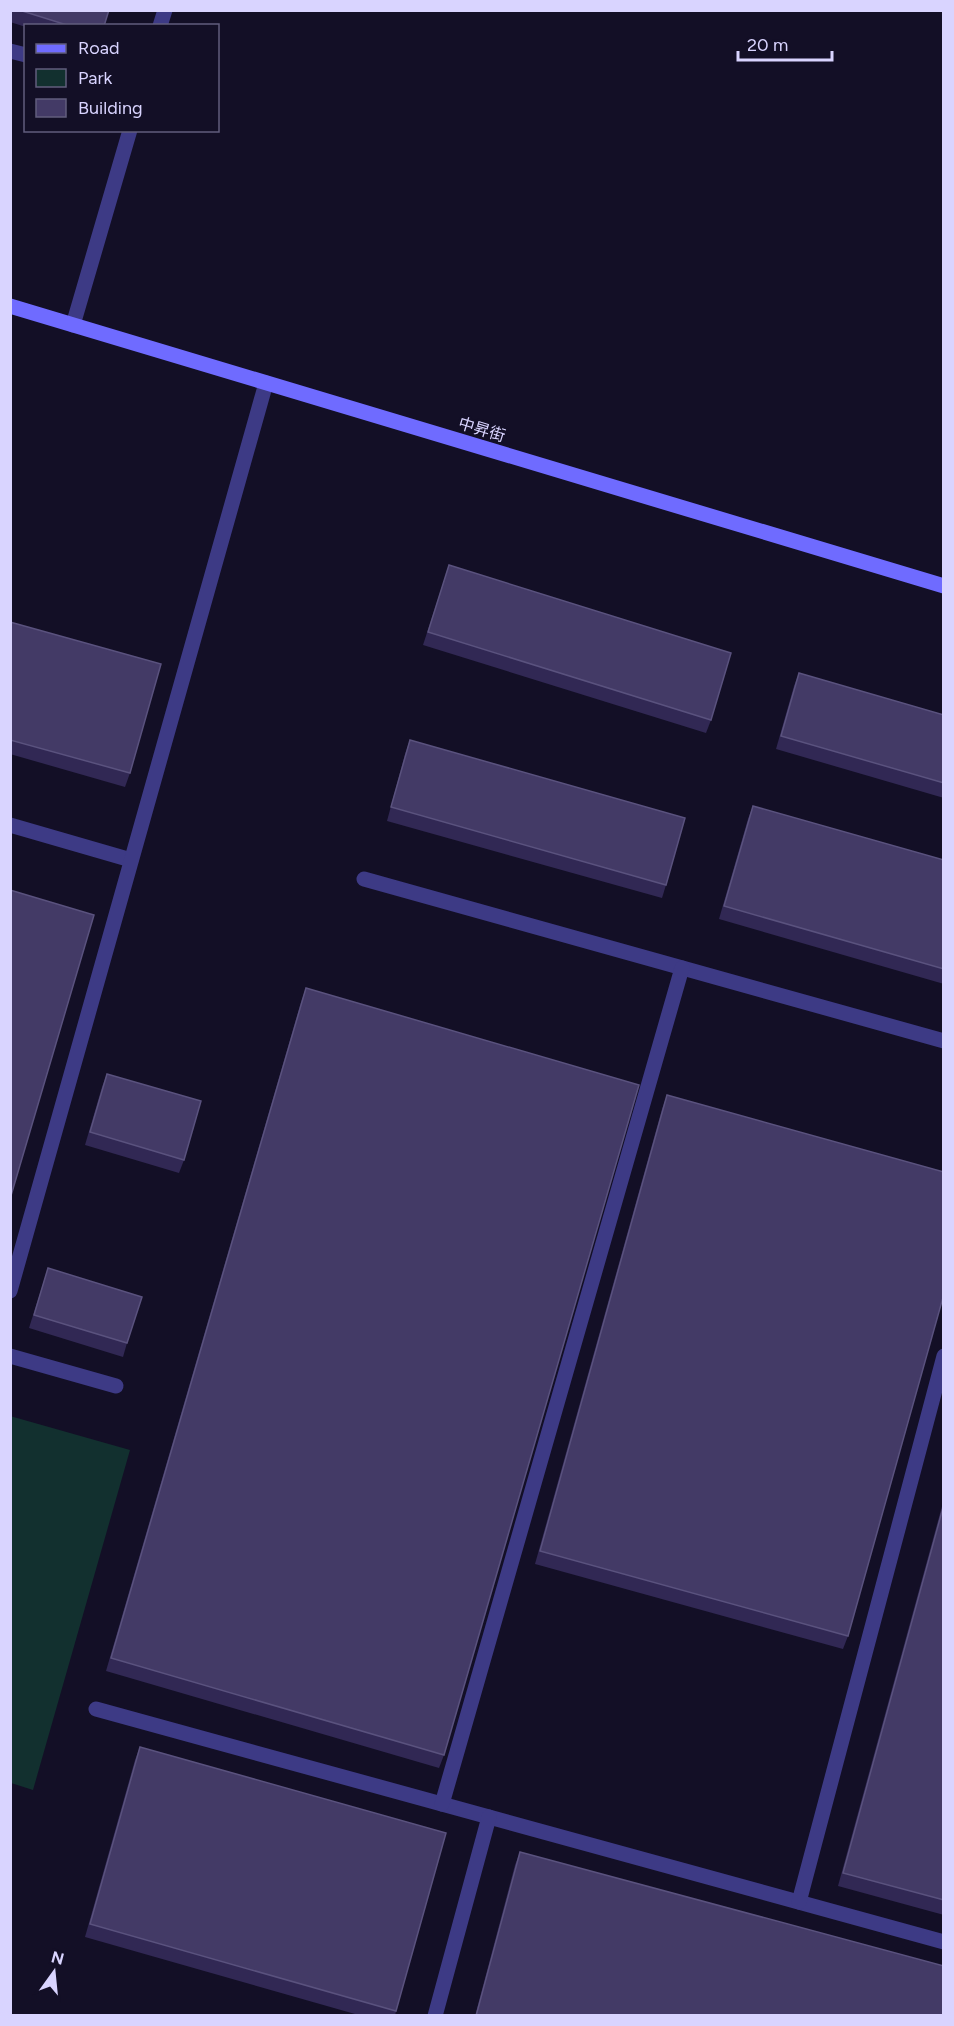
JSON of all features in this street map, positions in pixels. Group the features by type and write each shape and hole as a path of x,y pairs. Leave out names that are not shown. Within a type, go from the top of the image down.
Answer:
{"main road":[{"name":"中昇街","path":"10,306 944,586"}],"lane":[{"path":"73,325 129,132"},
{"path":"10,1291 266,383"},
{"path":"10,825 131,860"},
{"path":"364,879 944,1041"},
{"path":"442,1804 682,968"},
{"path":"10,1356 116,1386"},
{"path":"799,1902 944,1356"},
{"path":"96,1709 944,1942"},
{"path":"435,2016 489,1817"}],"green space":[{"path":"10,1416 130,1450 33,1790 11,1783"}],"building":[{"path":"19,10 109,10 105,24 64,24"},
{"path":"449,565 731,653 711,720 428,632"},
{"path":"10,622 161,664 130,773 10,740"},
{"path":"799,673 944,715 944,783 781,736"},
{"path":"410,740 685,818 666,885 391,807"},
{"path":"753,806 944,860 944,969 724,906"},
{"path":"10,890 94,915 10,1199"},
{"path":"306,988 639,1085 444,1755 111,1658"},
{"path":"107,1074 201,1101 184,1160 90,1132"},
{"path":"667,1095 944,1172 944,1294 848,1636 540,1551"},
{"path":"48,1268 142,1297 127,1343 34,1315"},
{"path":"944,1504 944,1900 843,1873"},
{"path":"140,1747 446,1833 396,2011 90,1924"},
{"path":"520,1852 944,1966 944,2016 476,2016"}]}
